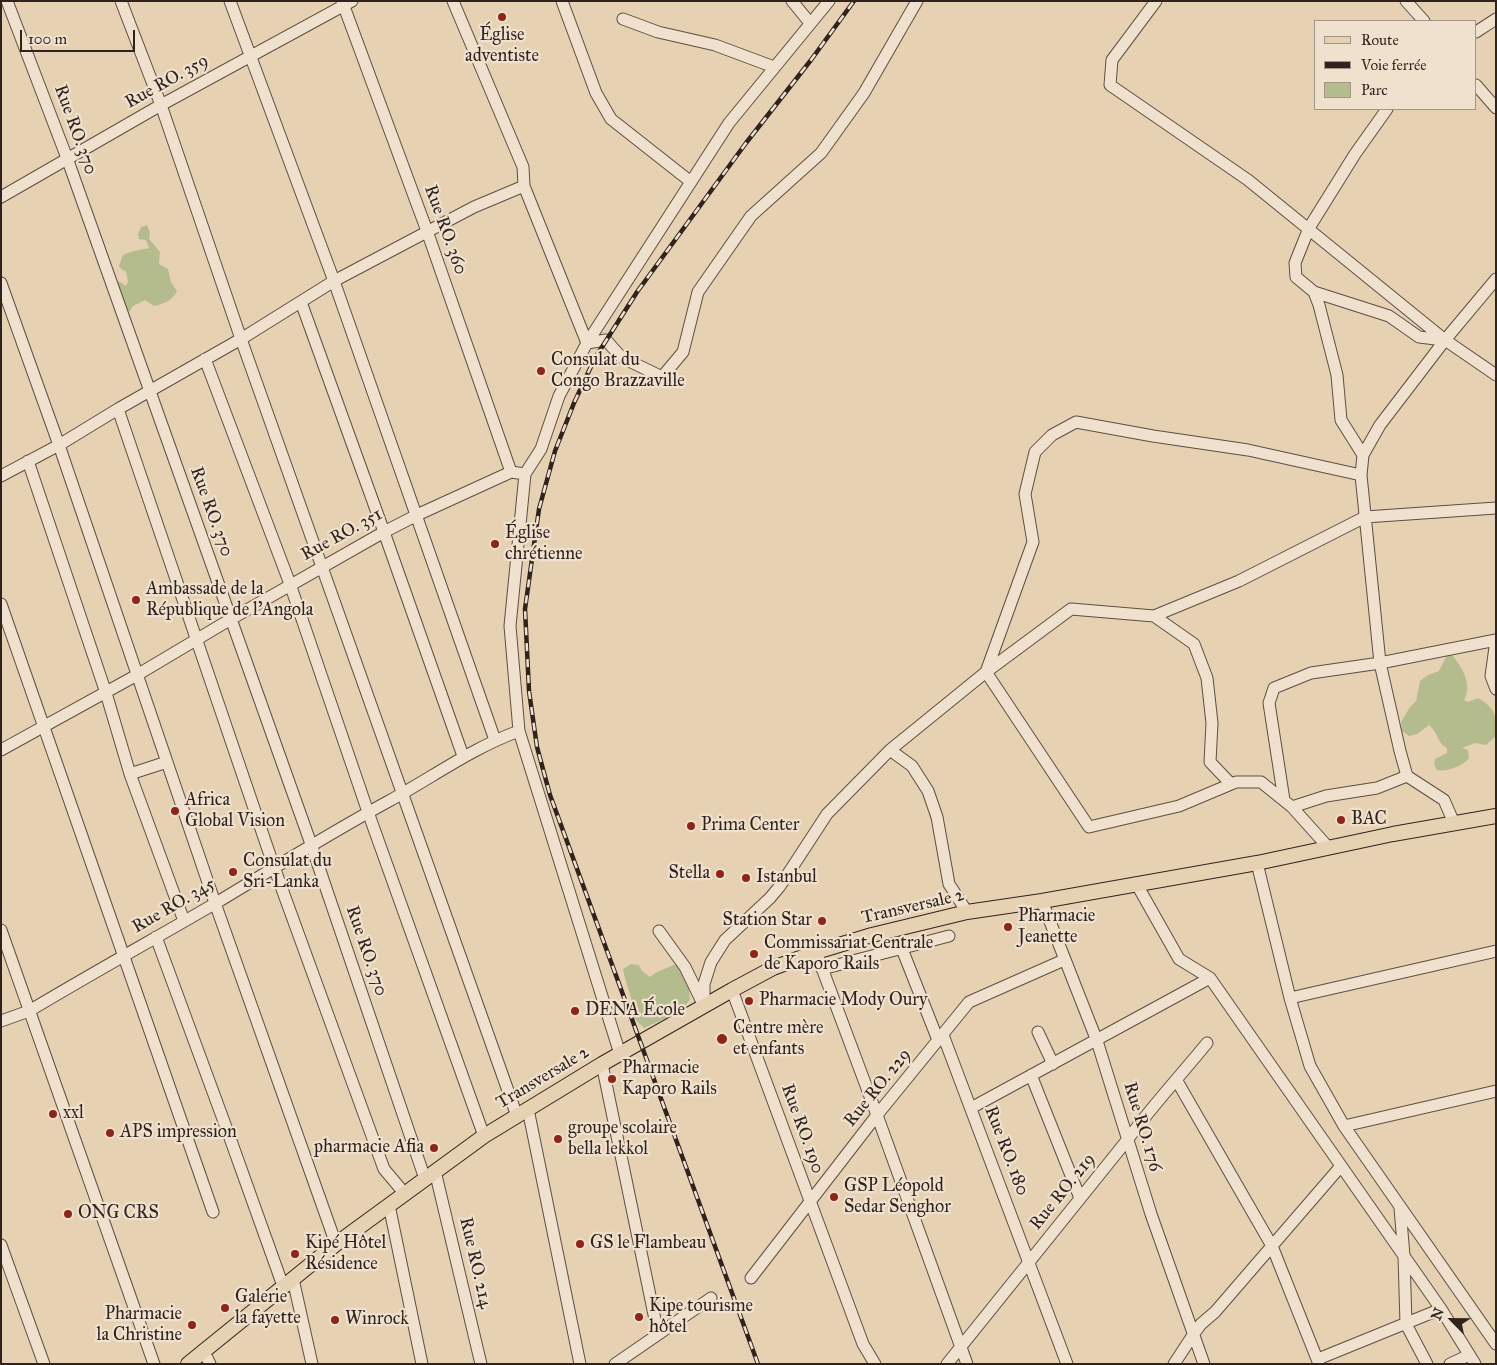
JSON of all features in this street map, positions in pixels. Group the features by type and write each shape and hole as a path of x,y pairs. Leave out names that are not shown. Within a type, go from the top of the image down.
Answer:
{"main road":[{"name":"Transversale 2","path":"188,1364 336,1244 484,1136 602,1064 774,968 816,952 872,935 966,912 1042,902 1257,863 1393,834 1496,816"}],"street":[{"name":"Rue RO. 370","path":"7,1 67,158 430,1175"},
{"path":"121,1 161,105 403,793 522,1113 580,1364"},
{"path":"230,1 334,281 495,740"},
{"path":"453,1 523,167 524,186 587,343"},
{"path":"562,1 596,93 611,119 692,182"},
{"path":"792,1 810,24"},
{"path":"620,1054 519,731 510,626 525,474 541,449 559,396 587,343 729,123 829,1"},
{"path":"587,343 606,340 621,357 662,377 682,352 698,292 751,216 821,153 864,93 917,1"},
{"path":"1156,1 1112,60 1110,85 1248,180 1445,340 1496,375"},
{"path":"1406,1 1423,20"},
{"name":"Rue RO. 359","path":"1,197 161,105 346,3"},
{"name":"Rue RO. 360","path":"346,3 511,472"},
{"path":"624,19 658,32 715,45 774,67"},
{"path":"1477,31 1496,19"},
{"path":"1477,86 1496,108"},
{"path":"1386,110 1355,154 1309,228 1295,263 1296,277 1314,292 1388,316 1419,337 1445,340"},
{"path":"1,476 59,445 149,391 242,339 334,281 474,207 524,186"},
{"path":"1454,823 1444,800 1407,776 1400,751 1380,663 1361,475 1363,455 1380,424 1445,340 1496,279"},
{"path":"1,283 336,1244"},
{"path":"1314,292 1319,305 1336,375 1341,420 1363,455"},
{"path":"300,302 463,756"},
{"path":"205,360 290,584 368,812 484,1136"},
{"path":"118,409 274,867 384,1169 405,1194"},
{"path":"986,672 1033,542 1025,494 1035,452 1052,435 1076,422 1248,450 1361,475"},
{"path":"28,461 106,693 130,774 184,921"},
{"path":"511,472 525,474"},
{"name":"Rue RO. 351","path":"1,750 106,693 290,584 384,532 511,472"},
{"path":"704,1006 704,984 706,977 711,962 725,940 770,898 780,886 827,814 890,750 986,672 1070,609 1154,616 1239,581 1365,517 1496,508"},
{"path":"1,604 214,1212"},
{"path":"1154,616 1194,644 1207,678 1212,723 1210,762 1231,784"},
{"path":"1288,803 1269,703 1274,688 1312,673 1380,663 1496,640 1491,676 1496,689"},
{"path":"986,672 1088,828 1179,806 1236,782 1261,782 1288,803 1328,847"},
{"name":"Rue RO. 345","path":"1,1021 29,1011 216,903 311,844 403,793 463,756 495,740 519,731"},
{"path":"890,750 912,766 928,791 937,817 949,884 966,912"},
{"path":"130,774 167,762"},
{"path":"1288,803 1377,788 1407,776"},
{"path":"1257,863 1290,998 1310,1066 1344,1126 1496,1344"},
{"path":"1136,884 1179,959 1210,978 1441,1309 1472,1359 1450,1364"},
{"name":"Rue RO. 176","path":"1042,902 1097,1041 1151,1214 1192,1335 1204,1364"},
{"path":"1,930 154,1364"},
{"path":"659,931 685,967 704,1006"},
{"path":"822,969 949,936"},
{"path":"156,937 230,1138 288,1282 312,1364"},
{"name":"Rue RO. 180","path":"902,949 971,1108 1067,1364"},
{"path":"1290,998 1496,950"},
{"path":"816,952 967,1364"},
{"name":"Rue RO. 229","path":"751,1278 877,1115 969,1002 1064,960"},
{"path":"971,1108 1210,978"},
{"name":"Rue RO. 190","path":"732,990 863,1344 875,1364"},
{"path":"1038,1032 1053,1064"},
{"name":"Rue RO. 219","path":"948,1364 1150,1110 1177,1081 1207,1042"},
{"path":"602,1064 658,1334"},
{"path":"1031,1075 1080,1198"},
{"path":"1177,1081 1272,1246 1319,1362 1441,1309"},
{"path":"1344,1126 1496,1090"},
{"path":"1174,1364 1201,1324 1216,1312 1340,1166"},
{"name":"Rue RO. 214","path":"430,1175 481,1364"},
{"path":"389,1205 422,1364"},
{"path":"1400,1206 1406,1324 1427,1364"},
{"path":"1,1245 44,1364"},
{"path":"615,1364 711,1298"},
{"path":"203,1350 210,1364"}],"green space":[{"path":"147,225 150,232 149,239 160,252 159,264 168,269 171,282 177,291 165,303 154,306 145,300 126,312 114,284 118,281 126,286 128,282 126,271 122,270 119,266 123,255 149,248 146,240 139,239 138,234 141,227"},
{"path":"1447,655 1452,655 1465,676 1467,688 1464,700 1468,702 1478,698 1492,710 1495,718 1496,736 1486,745 1475,743 1462,748 1468,750 1469,758 1463,764 1455,768 1437,770 1434,764 1435,759 1447,753 1447,748 1441,744 1432,728 1429,725 1417,734 1409,736 1402,731 1401,722 1416,701 1420,681 1428,675 1439,671"},
{"path":"631,964 639,965 642,971 650,977 676,964 685,975 690,1000 679,1012 644,1028 634,1018 633,1004 624,975 623,969"}],"railway":[{"path":"758,1364 550,795 537,747 529,691 525,609 539,509 555,451 574,403 595,358 637,292 746,143 854,1"}],"place":[{"name":"Église adventiste","path":"502,17"},
{"name":"Consulat du Congo Brazzaville","path":"541,371"},
{"name":"Église chrétienne","path":"495,544"},
{"name":"Ambassade de la République de l'Angola","path":"136,600"},
{"name":"Africa Global Vision","path":"175,811"},
{"name":"BAC","path":"1341,820"},
{"name":"Prima Center","path":"691,826"},
{"name":"Consulat du Sri-Lanka","path":"233,872"},
{"name":"Stella","path":"720,874"},
{"name":"Istanbul","path":"746,878"},
{"name":"Station Star","path":"822,921"},
{"name":"Pharmacie Jeanette","path":"1008,927"},
{"name":"Commissariat Centrale de Kaporo Rails","path":"754,954"},
{"name":"Pharmacie Mody Oury","path":"749,1001"},
{"name":"DENA École","path":"575,1011"},
{"name":"Centre mère et enfants","path":"722,1039"},
{"name":"Pharmacie Kaporo Rails","path":"612,1079"},
{"name":"xxl","path":"53,1114"},
{"name":"APS impression","path":"110,1133"},
{"name":"groupe scolaire bella lekkol","path":"558,1139"},
{"name":"pharmacie Afia","path":"434,1148"},
{"name":"GSP Léopold Sedar Senghor","path":"834,1197"},
{"name":"ONG CRS","path":"68,1214"},
{"name":"GS le Flambeau","path":"580,1244"},
{"name":"Kipé Hôtel Résidence","path":"295,1254"},
{"name":"Galerie la fayette","path":"225,1308"},
{"name":"Kipe tourisme hôtel","path":"639,1317"},
{"name":"Winrock","path":"335,1320"},
{"name":"Pharmacie la Christine","path":"192,1325"}]}
